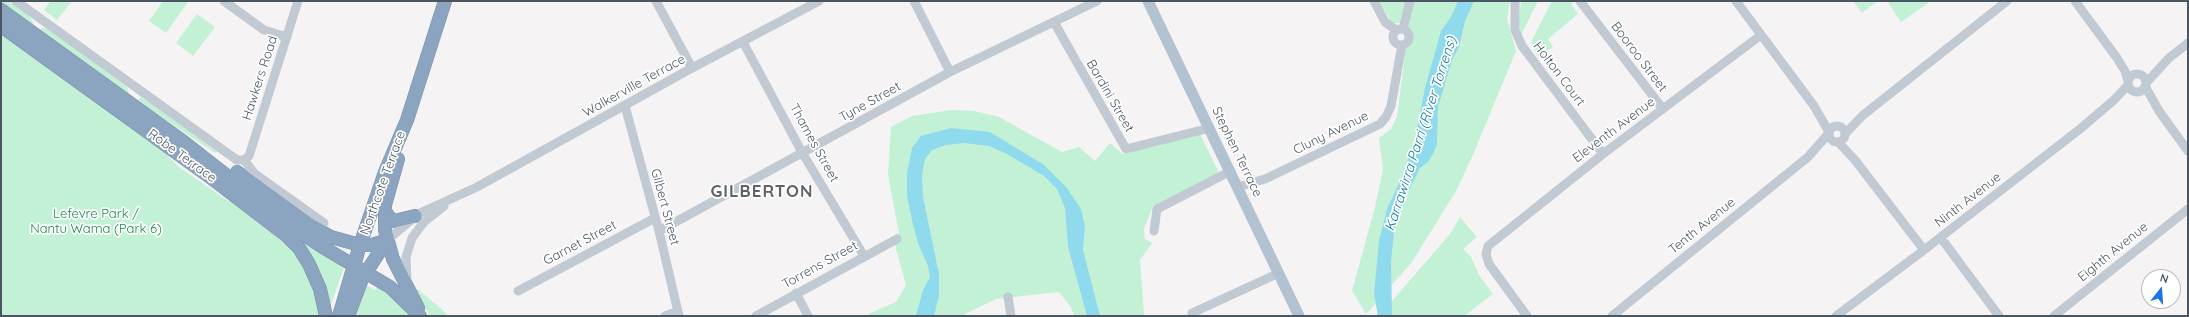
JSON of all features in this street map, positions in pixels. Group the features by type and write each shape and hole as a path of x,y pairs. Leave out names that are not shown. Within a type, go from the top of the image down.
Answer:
{"highway":[{"name":"Northcote Terrace","path":"420,316 395,264 387,240 384,210 407,120 445,1"},
{"name":"Robe Terrace","path":"1,10 185,143 290,225 397,293 420,316"},
{"name":"Robe Terrace","path":"1,26 206,174 280,230 299,248 310,264 318,284 326,316"},
{"path":"32,32 36,43 99,96 113,102 129,102"},
{"name":"Northcote Terrace","path":"360,269 360,245 385,172 407,120"},
{"path":"168,131 179,146 206,167 208,170 206,174"},
{"path":"185,143 230,168 323,233 340,240 360,245 372,245 387,240"},
{"path":"384,210 390,218 395,221 414,216"},
{"path":"338,316 360,269 387,240"},
{"path":"348,316 360,269"}],"main road":[{"name":"Stephen Terrace","path":"1148,1 1231,171 1299,316"}],"street":[{"path":"16,1 237,160 244,160 255,174 324,223"},
{"path":"224,1 264,30 287,37"},
{"name":"Hawkers Road","path":"244,160 249,156 298,1"},
{"path":"656,1 692,68"},
{"name":"Walkerville Terrace","path":"387,240 414,216 461,194 625,106 692,68 819,1"},
{"path":"914,1 950,72"},
{"name":"Tyne Street","path":"659,232 950,72 1097,1"},
{"path":"1374,1 1385,22 1400,30 1408,32 1409,38 1407,43 1402,45 1396,42 1393,38 1400,30 1410,1"},
{"name":"Holton Court","path":"1515,1 1515,30 1522,46 1603,154"},
{"name":"Booroo Street","path":"1580,1 1663,109"},
{"path":"1736,1 1924,250"},
{"name":"Tenth Avenue","path":"1612,316 1808,157 2007,1"},
{"path":"2075,1 2117,58 2125,71 2128,83 2132,90 2137,92 2159,111"},
{"path":"32,32 41,20"},
{"name":"Bardini Street","path":"1054,22 1126,149 1210,128"},
{"name":"Eleventh Avenue","path":"1527,316 1489,264 1487,250 1488,246 1603,154 1761,36"},
{"name":"Thames Street","path":"743,42 803,154 864,256"},
{"path":"2137,92 2169,58 2188,43"},
{"name":"Cluny Avenue","path":"1238,187 1265,179 1380,124 1386,117 1391,106 1402,45"},
{"path":"2117,58 2137,74 2143,76 2159,111 2188,151"},
{"path":"2128,83 2132,75 2169,58"},
{"name":"Ninth Avenue","path":"1836,316 1940,238 2114,100 2128,83"},
{"path":"129,102 138,89"},
{"name":"Ninth Avenue","path":"2114,100 2125,98 2137,92"},
{"name":"Gilbert Street","path":"625,106 659,232 678,313"},
{"path":"1154,231 1157,209 1231,171"},
{"name":"Walkerville Terrace","path":"409,291 405,263 408,248 414,234 428,218 461,194"},
{"name":"Eighth Avenue","path":"2054,316 2188,209"},
{"name":"Garnet Street","path":"518,291 654,218"},
{"path":"1940,238 1999,316"},
{"name":"Torrens Street","path":"756,316 897,239"},
{"path":"1192,312 1279,273"},
{"path":"796,293 808,316"},
{"path":"1008,296 1011,316"},
{"path":"665,316 678,313"}],"green space":[{"path":"1,1 10,1 29,15 34,24 30,23 1,4"},
{"path":"51,1 72,1 57,20 44,10"},
{"path":"163,1 188,2 166,33 149,21"},
{"path":"1379,1 1406,1 1401,23 1392,23"},
{"path":"1413,1 1510,1 1507,18 1516,51 1472,157 1456,191 1412,262 1366,314 1352,291 1375,207 1383,169 1379,138 1391,129 1397,117 1406,46 1412,36 1408,27"},
{"path":"1521,1 1538,1 1521,35 1519,18"},
{"path":"1552,1 1575,1 1571,4 1578,14 1548,39 1553,47 1538,57 1531,42"},
{"path":"1853,1 1878,1 1862,13"},
{"path":"1887,1 1931,1 1901,22"},
{"path":"197,14 215,27 193,56 176,43"},
{"path":"42,28 50,30 126,86 129,92 127,94 39,31"},
{"name":"Lefevre Park / Nantu Wama (Park 6)","path":"1,35 152,144 156,144 165,151 179,167 228,201 237,204 288,246 302,262 312,281 320,316 1,316"},
{"path":"140,97 217,151 215,153 145,106 139,100"},
{"path":"951,110 974,111 999,117 1062,152 1079,147 1095,161 1110,143 1123,154 1200,134 1219,173 1153,206 1144,229 1145,239 1152,243 1140,260 1144,316 1074,316 1071,307 1059,292 996,299 961,316 864,316 896,302 906,285 896,249 895,234 899,233 888,175 891,127 912,116"},
{"path":"1460,217 1477,237 1463,249 1471,257 1479,275 1493,294 1464,316 1379,316 1450,234"},
{"path":"296,236 344,267 330,308"},
{"path":"366,285 375,290 378,286 411,316 353,316"},
{"path":"418,289 447,314 445,316 430,316 415,291"}],"water":[{"name":"Karrawirra Parri (River Torrens)","path":"1458,1 1474,1 1465,21 1459,47 1452,60 1438,107 1437,144 1428,162 1420,168 1400,209 1394,233 1391,261 1392,316 1378,316 1374,294 1379,241 1387,209 1402,177 1415,139 1425,88 1441,31 1451,17"},
{"path":"951,128 990,132 1044,165 1066,187 1081,209 1085,227 1083,250 1100,316 1087,316 1068,247 1065,208 1057,189 1044,176 1007,154 989,146 964,143 946,145 932,150 925,159 922,175 923,197 939,274 939,295 934,316 916,316 923,290 930,277 928,266 918,243 912,220 907,196 907,173 912,148 921,136"}],"district":[{"name":"GILBERTON","path":"762,192"}]}
